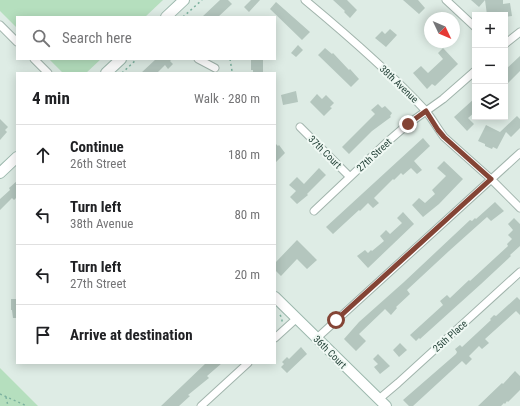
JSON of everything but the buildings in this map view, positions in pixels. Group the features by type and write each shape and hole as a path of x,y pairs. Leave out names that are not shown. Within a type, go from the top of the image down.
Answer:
{"street":[{"path":"167,16 184,0"},
{"name":"38th Avenue","path":"305,0 339,28 426,111 444,137 491,179 520,208"},
{"path":"446,0 472,24"},
{"path":"0,25 16,41"},
{"path":"508,42 520,32"},
{"path":"35,60 47,72"},
{"path":"107,72 120,60"},
{"path":"200,60 215,68"},
{"name":"27th Street","path":"314,212 386,143 443,99 472,74"},
{"name":"37th Court","path":"300,127 350,177"},
{"path":"317,338 520,153"},
{"path":"0,173 16,158"},
{"name":"25th Place","path":"379,398 398,383 520,272"},
{"name":"36th Court","path":"276,298 386,406"},
{"path":"276,337 297,318"},
{"path":"201,406 247,364"}],"path":[{"path":"184,16 202,0"},
{"path":"123,72 136,60"},
{"path":"230,60 232,72"},
{"path":"280,315 282,318 282,323 280,327"},
{"path":"0,394 27,406"},
{"path":"6,396 8,406"}],"green space":[{"path":"0,0 163,0 146,16 16,16 16,27 0,11"},
{"path":"50,60 100,60 87,72 62,72"},
{"path":"0,368 38,406 0,406"}],"route":[{"path":"336,320 491,179 444,137 426,111 408,124"}]}
